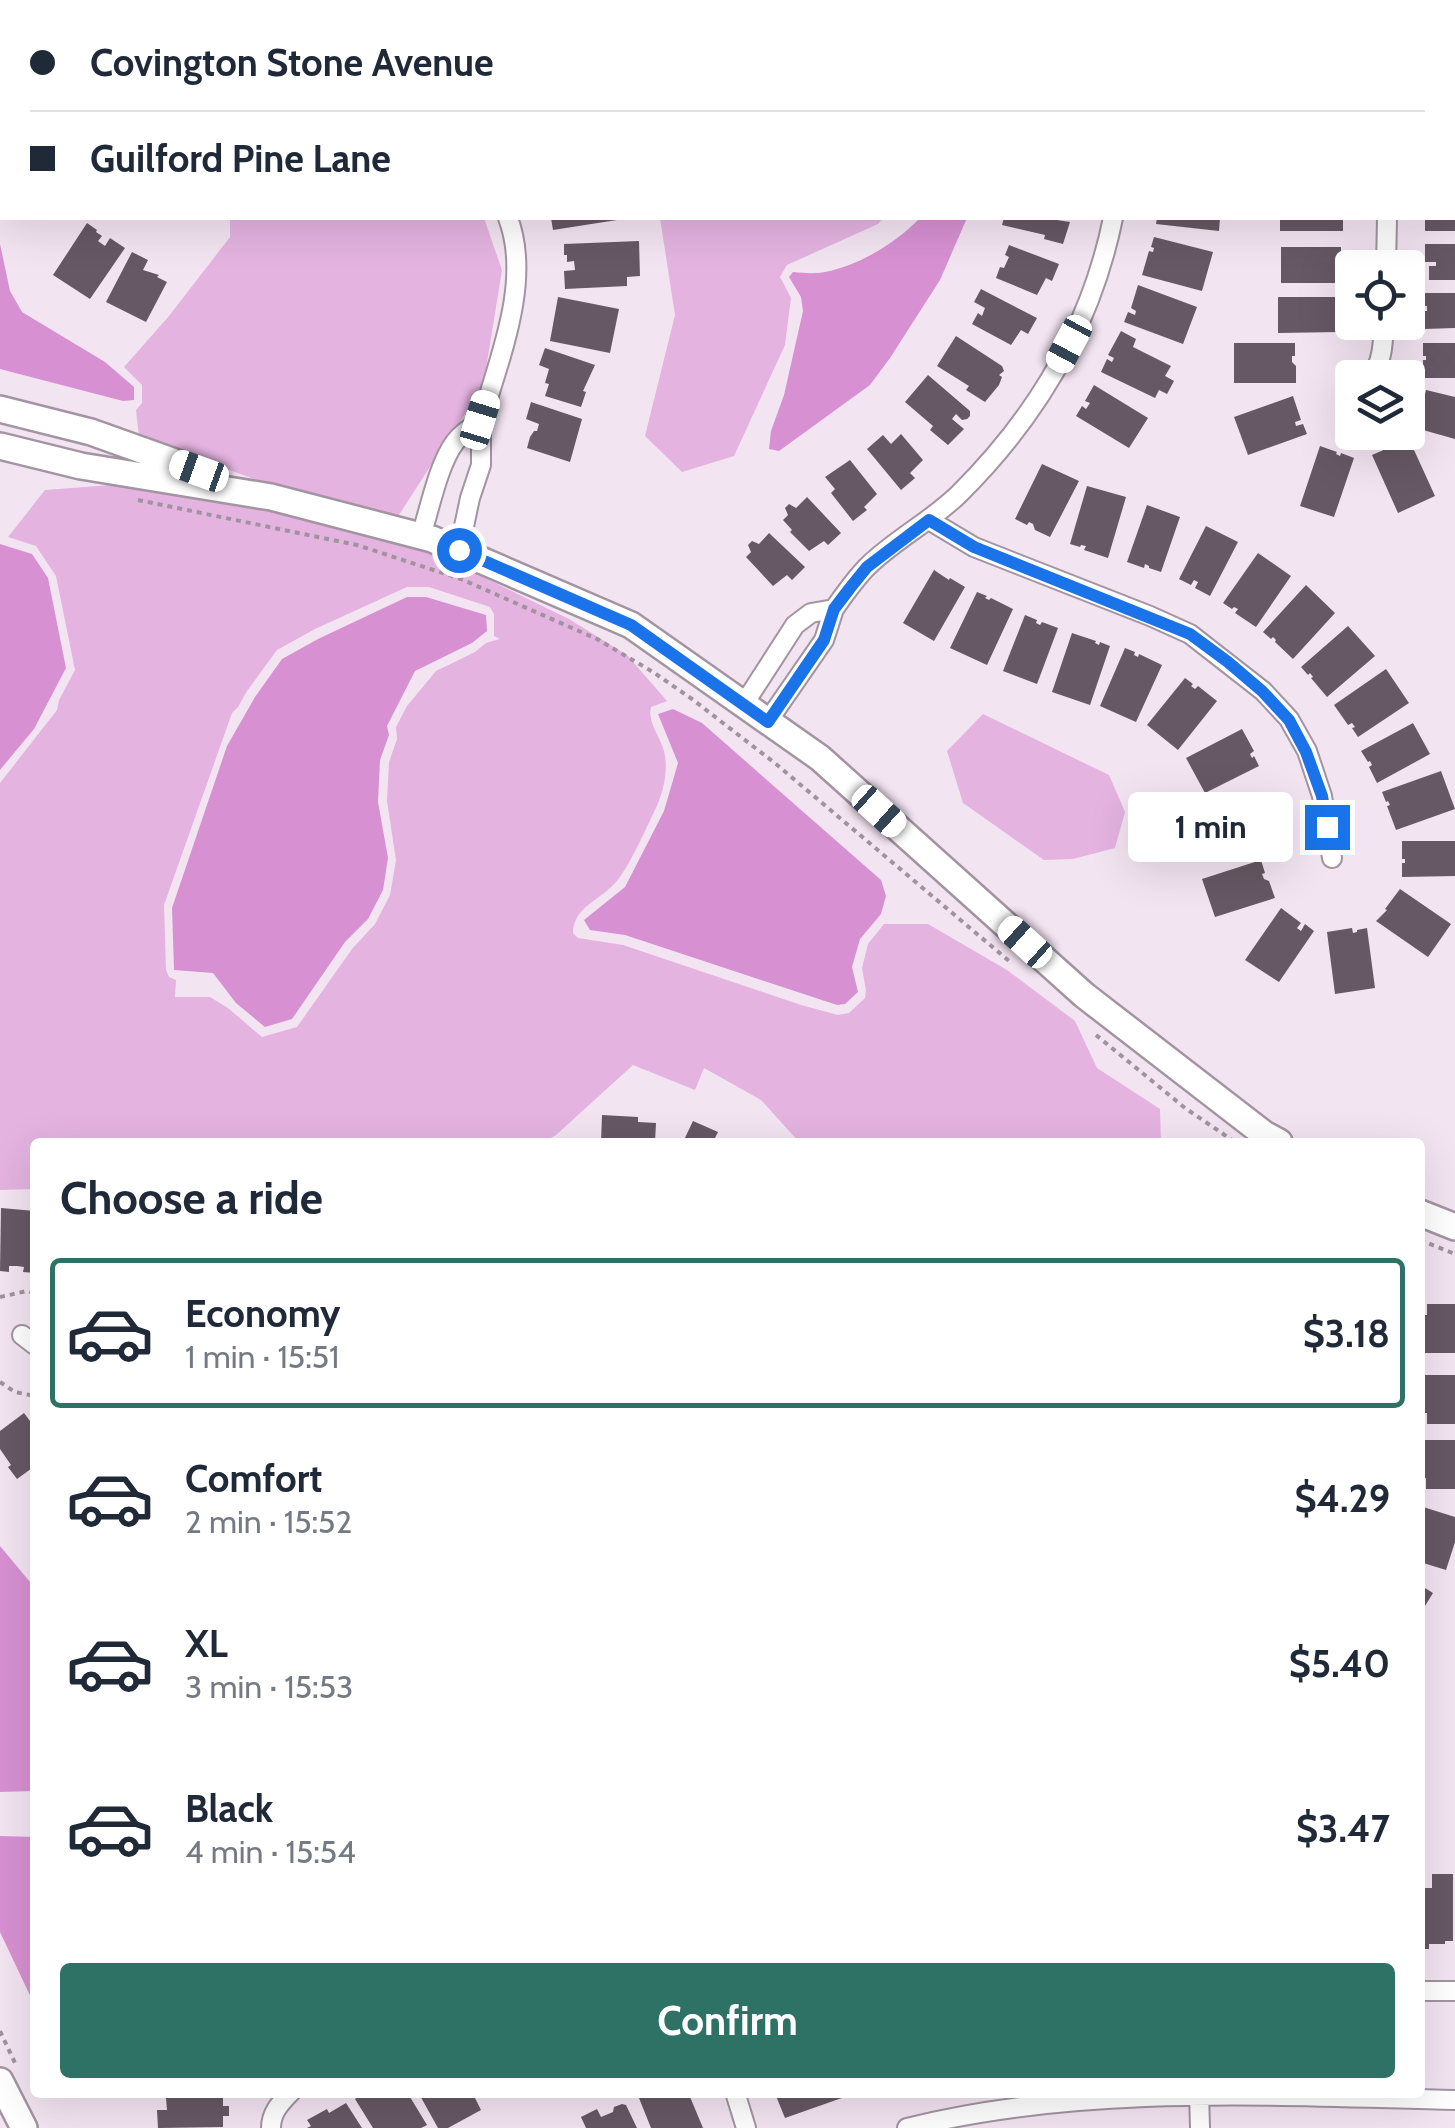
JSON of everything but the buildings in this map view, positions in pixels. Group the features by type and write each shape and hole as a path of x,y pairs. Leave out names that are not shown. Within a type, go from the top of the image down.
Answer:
{"street":[{"path":"459,550 480,466 480,420 514,298 517,251 509,220"},
{"path":"768,722 824,640 834,609 867,567 956,497 1034,407 1084,315 1106,253 1113,220"},
{"path":"1386,250 1387,220"},
{"path":"0,408 92,432 271,497"},
{"path":"421,536 453,444 480,420"},
{"path":"0,446 81,466 271,497 421,536 631,625 820,758 1084,995 1272,1138"},
{"path":"929,520 974,547 1190,634 1262,691 1289,720 1306,752 1322,796 1332,858"},
{"path":"744,704 795,624 811,614 834,609"},
{"path":"1425,1215 1455,1226"},
{"path":"1425,1990 1455,1991"},
{"path":"0,2082 24,2128"},
{"path":"271,2128 271,2119 285,2098"},
{"path":"738,2098 746,2128"},
{"path":"907,2128 1035,2106 1145,2098"},
{"path":"1200,2098 1200,2128"},
{"path":"1370,2098 1455,2100"}],"path":[{"path":"127,497 357,546 461,579 598,639 692,699 776,764 1021,970"},
{"path":"1092,1031 1185,1108 1229,1138"},
{"path":"1425,1242 1455,1254"},
{"path":"0,1297 30,1292"},
{"path":"0,1382 15,1392 30,1395"}],"shaded area":[{"path":"230,220 485,220 502,270 486,369 479,392 444,439 397,518 273,486 139,437 136,410 142,403 142,385 124,367 230,237"},
{"path":"660,220 881,220 787,265 780,277 791,298 785,345 734,456 682,472 645,436 675,315"},
{"path":"918,220 966,220 940,280 870,385 779,451 769,449 803,311 801,297 789,277 793,272 838,269 900,236"},
{"path":"0,244 10,291 22,312 105,362 134,387 134,400 123,401 0,369"},
{"path":"125,484 269,508 428,550 569,619 627,655 667,701 651,707 650,713 665,759 660,798 621,875 578,917 573,933 578,938 623,945 838,1015 849,1013 865,998 862,968 868,944 884,924 928,924 1007,970 1075,1021 1097,1068 1160,1109 1161,1138 795,1138 761,1100 704,1068 695,1090 633,1065 551,1138 30,1138 30,1189 0,1190 0,783 57,710 75,670 56,576 36,546 8,537 45,490","holes":["407,587 429,587 490,607 494,614 494,636 500,639 436,671 407,706 396,727 387,801 396,860 390,895 375,924 352,949 297,1027 262,1037 210,997 175,997 176,980 166,970 164,905 232,713 277,650"]},
{"path":"0,544 32,554 48,578 66,668 34,729 0,770"},
{"path":"407,597 426,597 486,615 487,631 472,643 415,671 387,726 389,735 380,760 378,802 388,858 383,890 368,919 345,942 292,1019 265,1027 236,1003 213,973 174,970 172,908 227,746 282,659"},
{"path":"673,709 702,723 881,880 886,896 881,914 860,939 852,967 858,992 845,1004 837,1005 625,935 590,930 584,920 625,887 664,811 678,763 658,714"},
{"path":"983,714 1109,775 1125,812 1115,848 1073,859 1044,860 963,803 947,751"},
{"path":"0,1546 30,1582 30,1791 0,1792"},
{"path":"0,1836 30,1837 30,1995 0,1932"}],"route":[{"path":"459,550 631,625 768,722 824,640 834,609 850,588 867,567 929,520 974,547 1190,634 1228,662 1289,720 1322,796 1327,827"}]}
